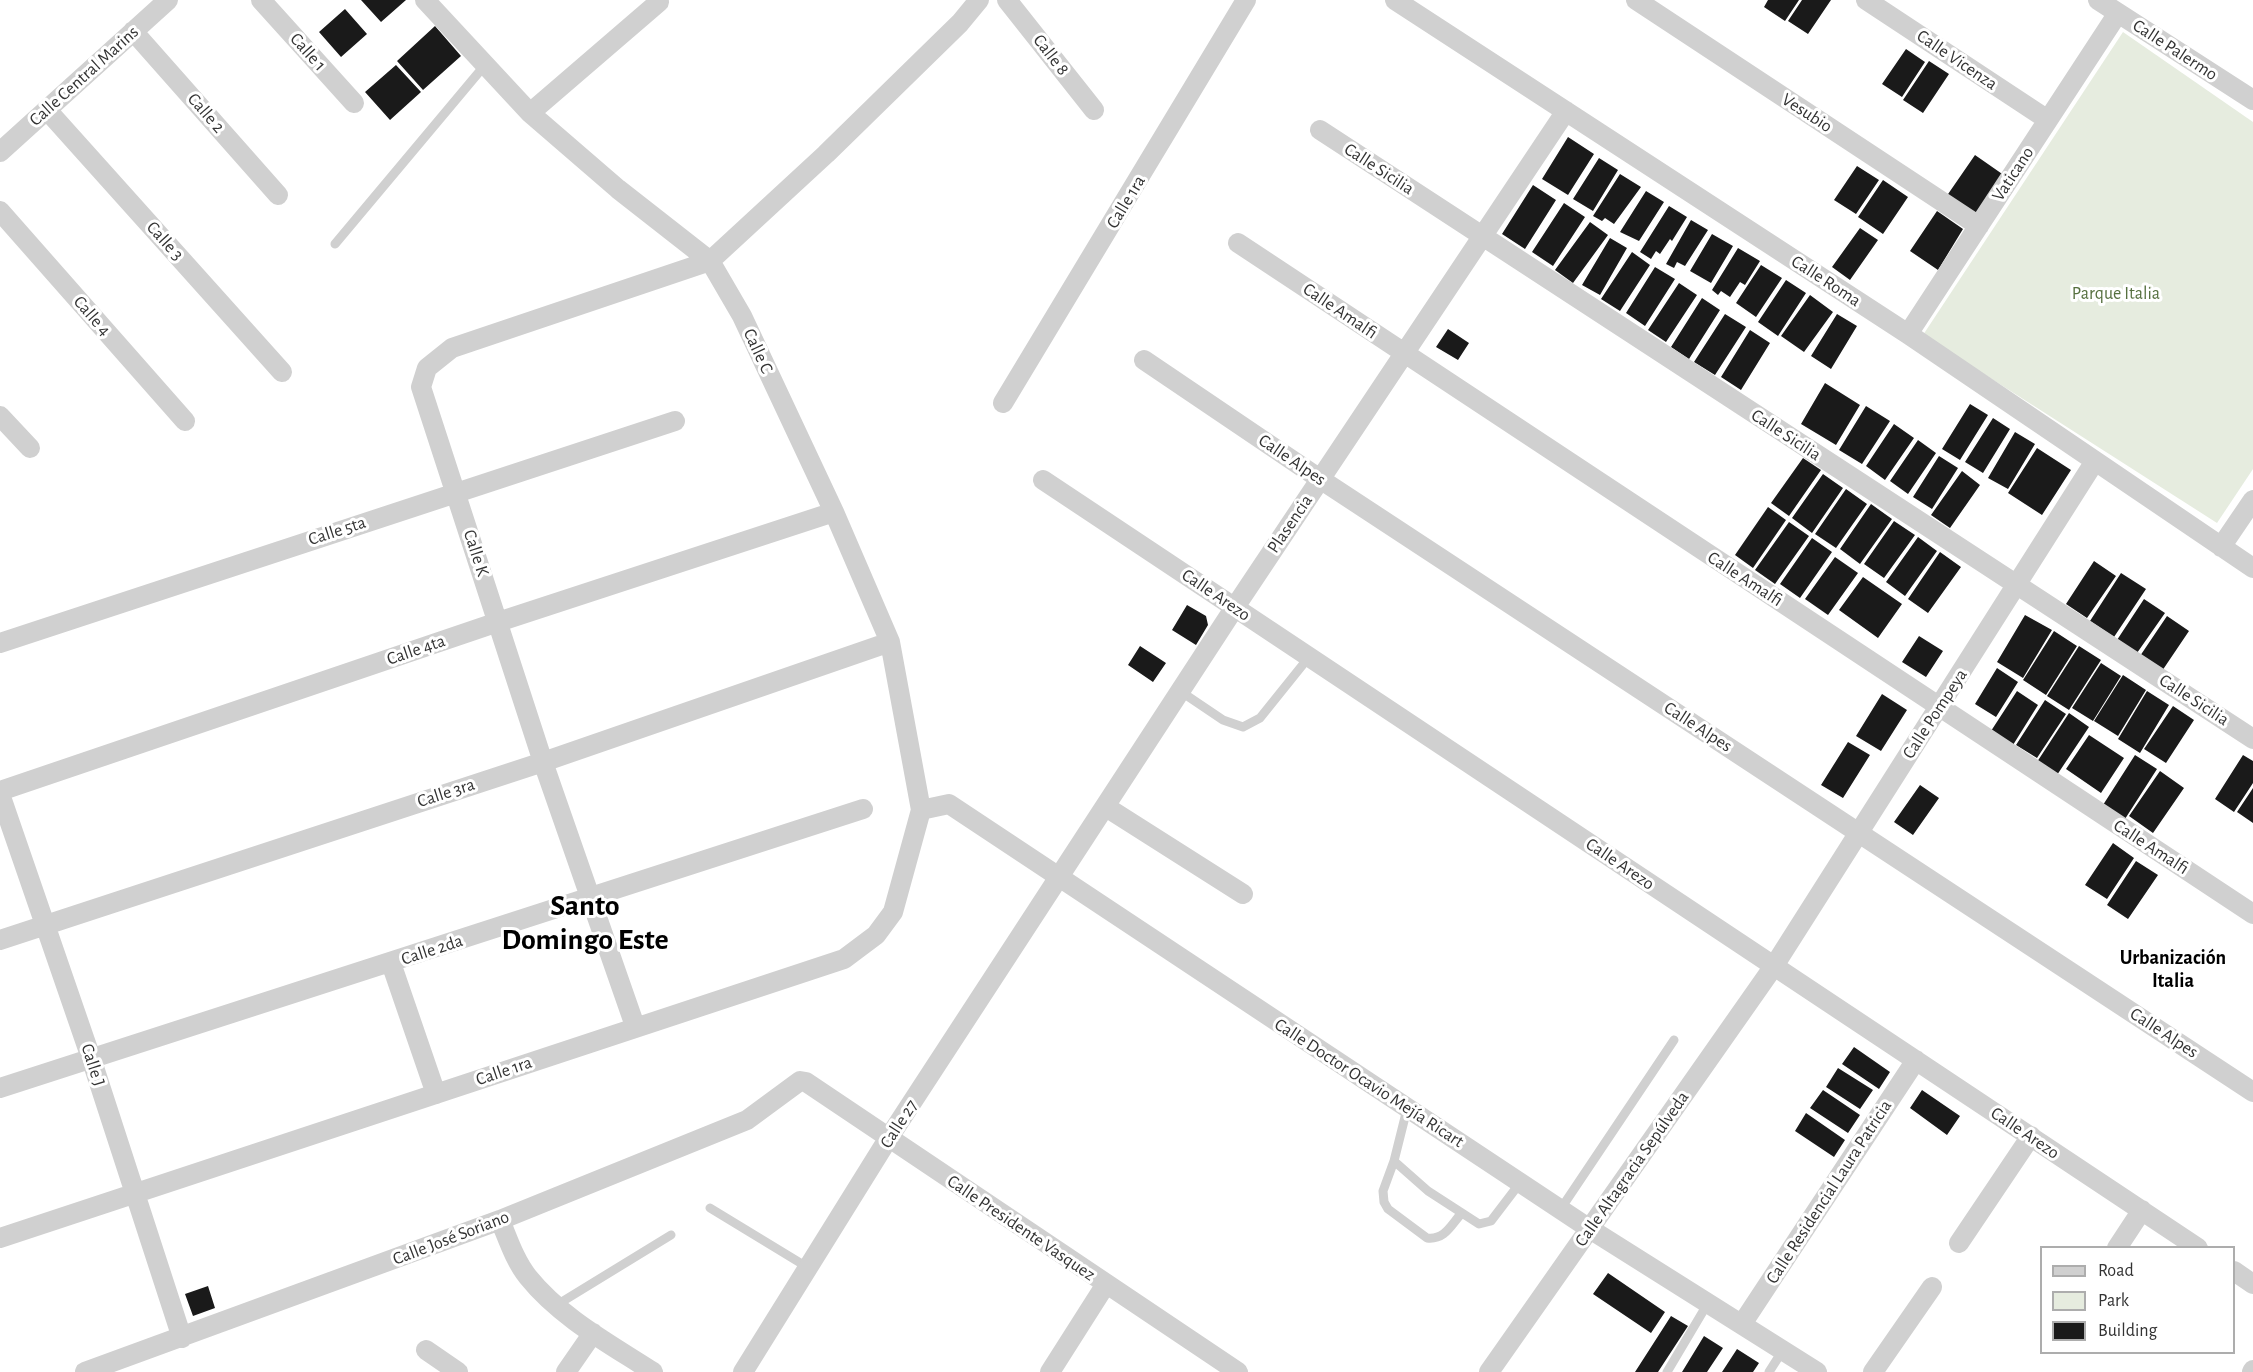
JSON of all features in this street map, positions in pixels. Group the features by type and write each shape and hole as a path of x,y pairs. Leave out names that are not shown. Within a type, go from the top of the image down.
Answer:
{"street":[{"name":"Calle Central Marins","path":"0,152 168,0"},
{"name":"Calle 1","path":"261,0 354,103"},
{"path":"710,261 826,154 960,23 979,0"},
{"name":"Calle 8","path":"1007,0 1094,110"},
{"name":"Calle 1ra","path":"1003,403 1246,0"},
{"name":"Calle Roma","path":"1395,0 1908,334 2253,568"},
{"name":"Calle Vicenza","path":"1866,0 2048,120"},
{"name":"Calle Palermo","path":"2097,0 2253,100"},
{"name":"Vesubio","path":"1641,1 1979,226"},
{"path":"530,113 659,2"},
{"name":"Calle C","path":"435,3 485,65 530,113 618,189 710,261 742,316 834,512 890,642 921,810"},
{"name":"Vaticano","path":"1908,334 2118,13"},
{"name":"Calle 2","path":"134,31 278,195"},
{"name":"Calle 3","path":"47,110 282,372"},
{"name":"Plasencia","path":"1060,880 1235,607 1566,111"},
{"name":"Calle Sicilia","path":"1320,130 2253,739"},
{"name":"Calle 4","path":"0,210 184,421"},
{"name":"Calle Amalfi","path":"1238,243 2253,914"},
{"name":"Calle K","path":"635,1026 543,762 421,387 427,368 452,348 710,261"},
{"name":"Calle Alpes","path":"1144,360 1320,479 2253,1092"},
{"path":"0,416 30,448"},
{"name":"Calle 5ta","path":"0,643 675,421"},
{"name":"Calle Pompeya","path":"1774,966 2095,461"},
{"name":"Calle Arezo","path":"1043,480 2195,1246"},
{"path":"2221,547 2253,500"},
{"name":"Calle 4ta","path":"0,792 498,622 834,512"},
{"name":"Calle 3ra","path":"0,940 543,762 890,642"},
{"name":"Calle J","path":"0,792 91,1058 133,1194 182,1338"},
{"name":"Calle Doctor Ocavio Mejía Ricart","path":"921,810 949,804 1060,880 1560,1210 1816,1372"},
{"path":"1106,807 1243,894"},
{"name":"Calle 2da","path":"0,1088 863,809"},
{"name":"Calle 1ra","path":"0,1238 844,958 876,935 893,912 921,810"},
{"name":"Calle 27","path":"743,1372 888,1139 1060,880"},
{"path":"391,963 436,1094"},
{"name":"Calle Altagracia Sepúlveda","path":"1489,1372 1774,966"},
{"name":"Calle Residencial Laura Patricia","path":"1742,1324 1916,1060"},
{"name":"Calle Presidente Vasquez","path":"806,1082 1238,1372"},
{"name":"Calle José Soriano","path":"86,1372 500,1220 747,1120 768,1107 795,1084 806,1082"},
{"path":"1959,1243 2031,1136"},
{"path":"2118,1246 2142,1210"},
{"path":"500,1220 515,1256 528,1277 555,1305 653,1372"},
{"path":"2235,1272 2253,1284"},
{"path":"1050,1372 1106,1284"},
{"path":"1873,1372 1932,1287"},
{"path":"566,1372 593,1333"},
{"path":"426,1350 458,1372"}],"lane":[{"path":"335,244 485,65"},
{"path":"1180,691 1223,720 1243,727 1260,718 1310,657"},
{"path":"1560,1210 1674,1040"},
{"path":"1407,1109 1394,1161 1383,1191 1388,1209 1427,1238 1435,1239 1442,1237 1460,1215"},
{"path":"1394,1161 1460,1215 1479,1224 1491,1221 1520,1183"},
{"path":"710,1208 807,1267"},
{"path":"555,1305 671,1235"},
{"path":"1667,1372 1708,1303"},
{"path":"1769,1372 1783,1350"}],"green space":[{"name":"Parque Italia","path":"2123,32 2253,122 2253,469 2217,523 1923,335"}],"building":[{"path":"361,0 406,0 381,22"},
{"path":"1768,0 1799,0 1785,21 1764,7"},
{"path":"1802,0 1831,0 1808,34 1788,21"},
{"path":"345,9 367,34 341,57 319,32"},
{"path":"435,26 461,56 423,90 397,61"},
{"path":"1906,49 1925,62 1902,97 1882,84"},
{"path":"1929,61 1949,74 1923,113 1903,100"},
{"path":"396,65 421,92 390,120 365,92"},
{"path":"1568,137 1594,154 1568,195 1542,179"},
{"path":"1975,155 2008,178 1979,220 1946,197"},
{"path":"1599,158 1618,170 1593,211 1573,199"},
{"path":"1857,166 1879,180 1856,214 1834,200"},
{"path":"1620,174 1641,187 1614,224 1605,218 1602,221 1593,216"},
{"path":"1883,180 1908,197 1883,234 1858,217"},
{"path":"1533,185 1556,200 1525,249 1502,234"},
{"path":"1646,191 1664,202 1639,241 1620,232"},
{"path":"1564,203 1585,217 1553,266 1532,252"},
{"path":"1669,206 1687,217 1672,241 1670,239 1660,254 1656,251 1651,259 1640,252"},
{"path":"1937,211 1963,229 1938,270 1910,251"},
{"path":"1691,220 1708,230 1685,266 1677,262 1674,268 1666,264"},
{"path":"1590,222 1608,235 1573,283 1555,270"},
{"path":"1860,228 1878,240 1850,280 1832,267"},
{"path":"1712,234 1733,246 1711,283 1690,271"},
{"path":"1610,238 1627,248 1600,295 1582,285"},
{"path":"1738,248 1760,261 1745,285 1740,282 1730,297 1721,291 1718,295 1712,290"},
{"path":"1632,252 1650,265 1620,311 1601,299"},
{"path":"1761,265 1782,278 1756,317 1736,303"},
{"path":"1655,267 1675,279 1645,326 1626,313"},
{"path":"1786,280 1806,293 1778,336 1758,322"},
{"path":"1679,283 1697,295 1666,342 1648,330"},
{"path":"1810,295 1833,312 1804,352 1781,336"},
{"path":"1702,298 1720,310 1689,359 1671,347"},
{"path":"1725,314 1746,327 1715,375 1694,362"},
{"path":"1837,314 1857,326 1831,369 1811,356"},
{"path":"1448,329 1469,343 1458,360 1436,347"},
{"path":"1750,330 1770,343 1741,390 1721,377"},
{"path":"1825,383 1860,405 1836,445 1801,424"},
{"path":"1970,404 1988,415 1960,460 1942,449"},
{"path":"1866,406 1890,421 1862,464 1839,450"},
{"path":"1993,418 2010,429 1983,473 1965,462"},
{"path":"1894,424 1914,438 1885,480 1866,466"},
{"path":"2015,432 2035,444 2008,489 1988,478"},
{"path":"1918,440 1936,453 1908,494 1890,481"},
{"path":"2037,448 2071,470 2042,515 2008,493"},
{"path":"1939,456 1958,468 1932,509 1913,497"},
{"path":"1803,458 1821,470 1789,516 1771,503"},
{"path":"1962,471 1980,485 1950,528 1931,515"},
{"path":"1823,474 1843,488 1812,533 1792,518"},
{"path":"1846,489 1867,504 1836,548 1815,534"},
{"path":"1871,504 1892,519 1860,564 1840,549"},
{"path":"1768,507 1786,520 1753,568 1735,555"},
{"path":"1894,521 1915,535 1884,578 1864,564"},
{"path":"1789,522 1809,536 1775,584 1755,570"},
{"path":"1918,537 1937,551 1905,596 1886,582"},
{"path":"1812,538 1832,552 1800,598 1780,584"},
{"path":"1940,552 1961,567 1928,613 1908,599"},
{"path":"1835,557 1858,573 1828,615 1805,599"},
{"path":"2094,561 2116,576 2087,618 2066,604"},
{"path":"2121,573 2146,589 2114,637 2090,621"},
{"path":"1863,577 1902,604 1878,638 1839,610"},
{"path":"2144,599 2165,613 2137,653 2117,640"},
{"path":"1187,605 1206,616 1208,625 1196,645 1172,630"},
{"path":"2025,615 2052,630 2023,678 1997,662"},
{"path":"2167,616 2189,631 2162,671 2140,656"},
{"path":"2054,631 2077,646 2046,695 2023,680"},
{"path":"1919,636 1943,651 1926,677 1902,662"},
{"path":"1140,646 1166,663 1153,682 1128,665"},
{"path":"2079,646 2101,660 2069,710 2047,696"},
{"path":"2101,663 2121,676 2093,721 2072,708"},
{"path":"1997,668 2018,682 1996,717 1975,704"},
{"path":"2123,675 2146,690 2118,736 2094,721"},
{"path":"2017,691 2038,705 2013,745 1991,731"},
{"path":"2147,691 2169,705 2140,753 2118,739"},
{"path":"1882,694 1907,710 1881,751 1856,736"},
{"path":"2045,700 2066,714 2037,758 2016,745"},
{"path":"2173,706 2194,720 2166,763 2144,749"},
{"path":"2069,713 2089,727 2057,775 2037,762"},
{"path":"2089,735 2124,758 2101,793 2066,769"},
{"path":"1848,742 1870,755 1843,798 1821,785"},
{"path":"2135,755 2157,769 2125,819 2103,805"},
{"path":"2243,755 2253,761 2253,783 2234,812 2215,799"},
{"path":"2160,771 2184,788 2153,833 2129,816"},
{"path":"1920,785 1939,798 1913,835 1894,822"},
{"path":"2253,788 2253,823 2237,812"},
{"path":"2113,843 2134,858 2107,899 2085,885"},
{"path":"2136,861 2158,875 2128,919 2107,905"},
{"path":"1854,1047 1890,1072 1879,1089 1842,1064"},
{"path":"1838,1068 1873,1090 1860,1109 1826,1087"},
{"path":"1823,1090 1860,1115 1848,1133 1810,1108"},
{"path":"1922,1090 1960,1116 1947,1135 1910,1108"},
{"path":"1806,1113 1845,1140 1834,1157 1795,1131"},
{"path":"1608,1273 1665,1312 1651,1333 1593,1294"},
{"path":"208,1286 215,1308 193,1316 185,1294"},
{"path":"1671,1316 1688,1326 1658,1372 1635,1372"},
{"path":"1704,1336 1723,1348 1707,1372 1682,1372"},
{"path":"1737,1349 1759,1363 1753,1372 1722,1372"}],"district":[{"name":"Santo Domingo Este","path":"585,923"},
{"name":"Urbanización Italia","path":"2173,970"}]}
